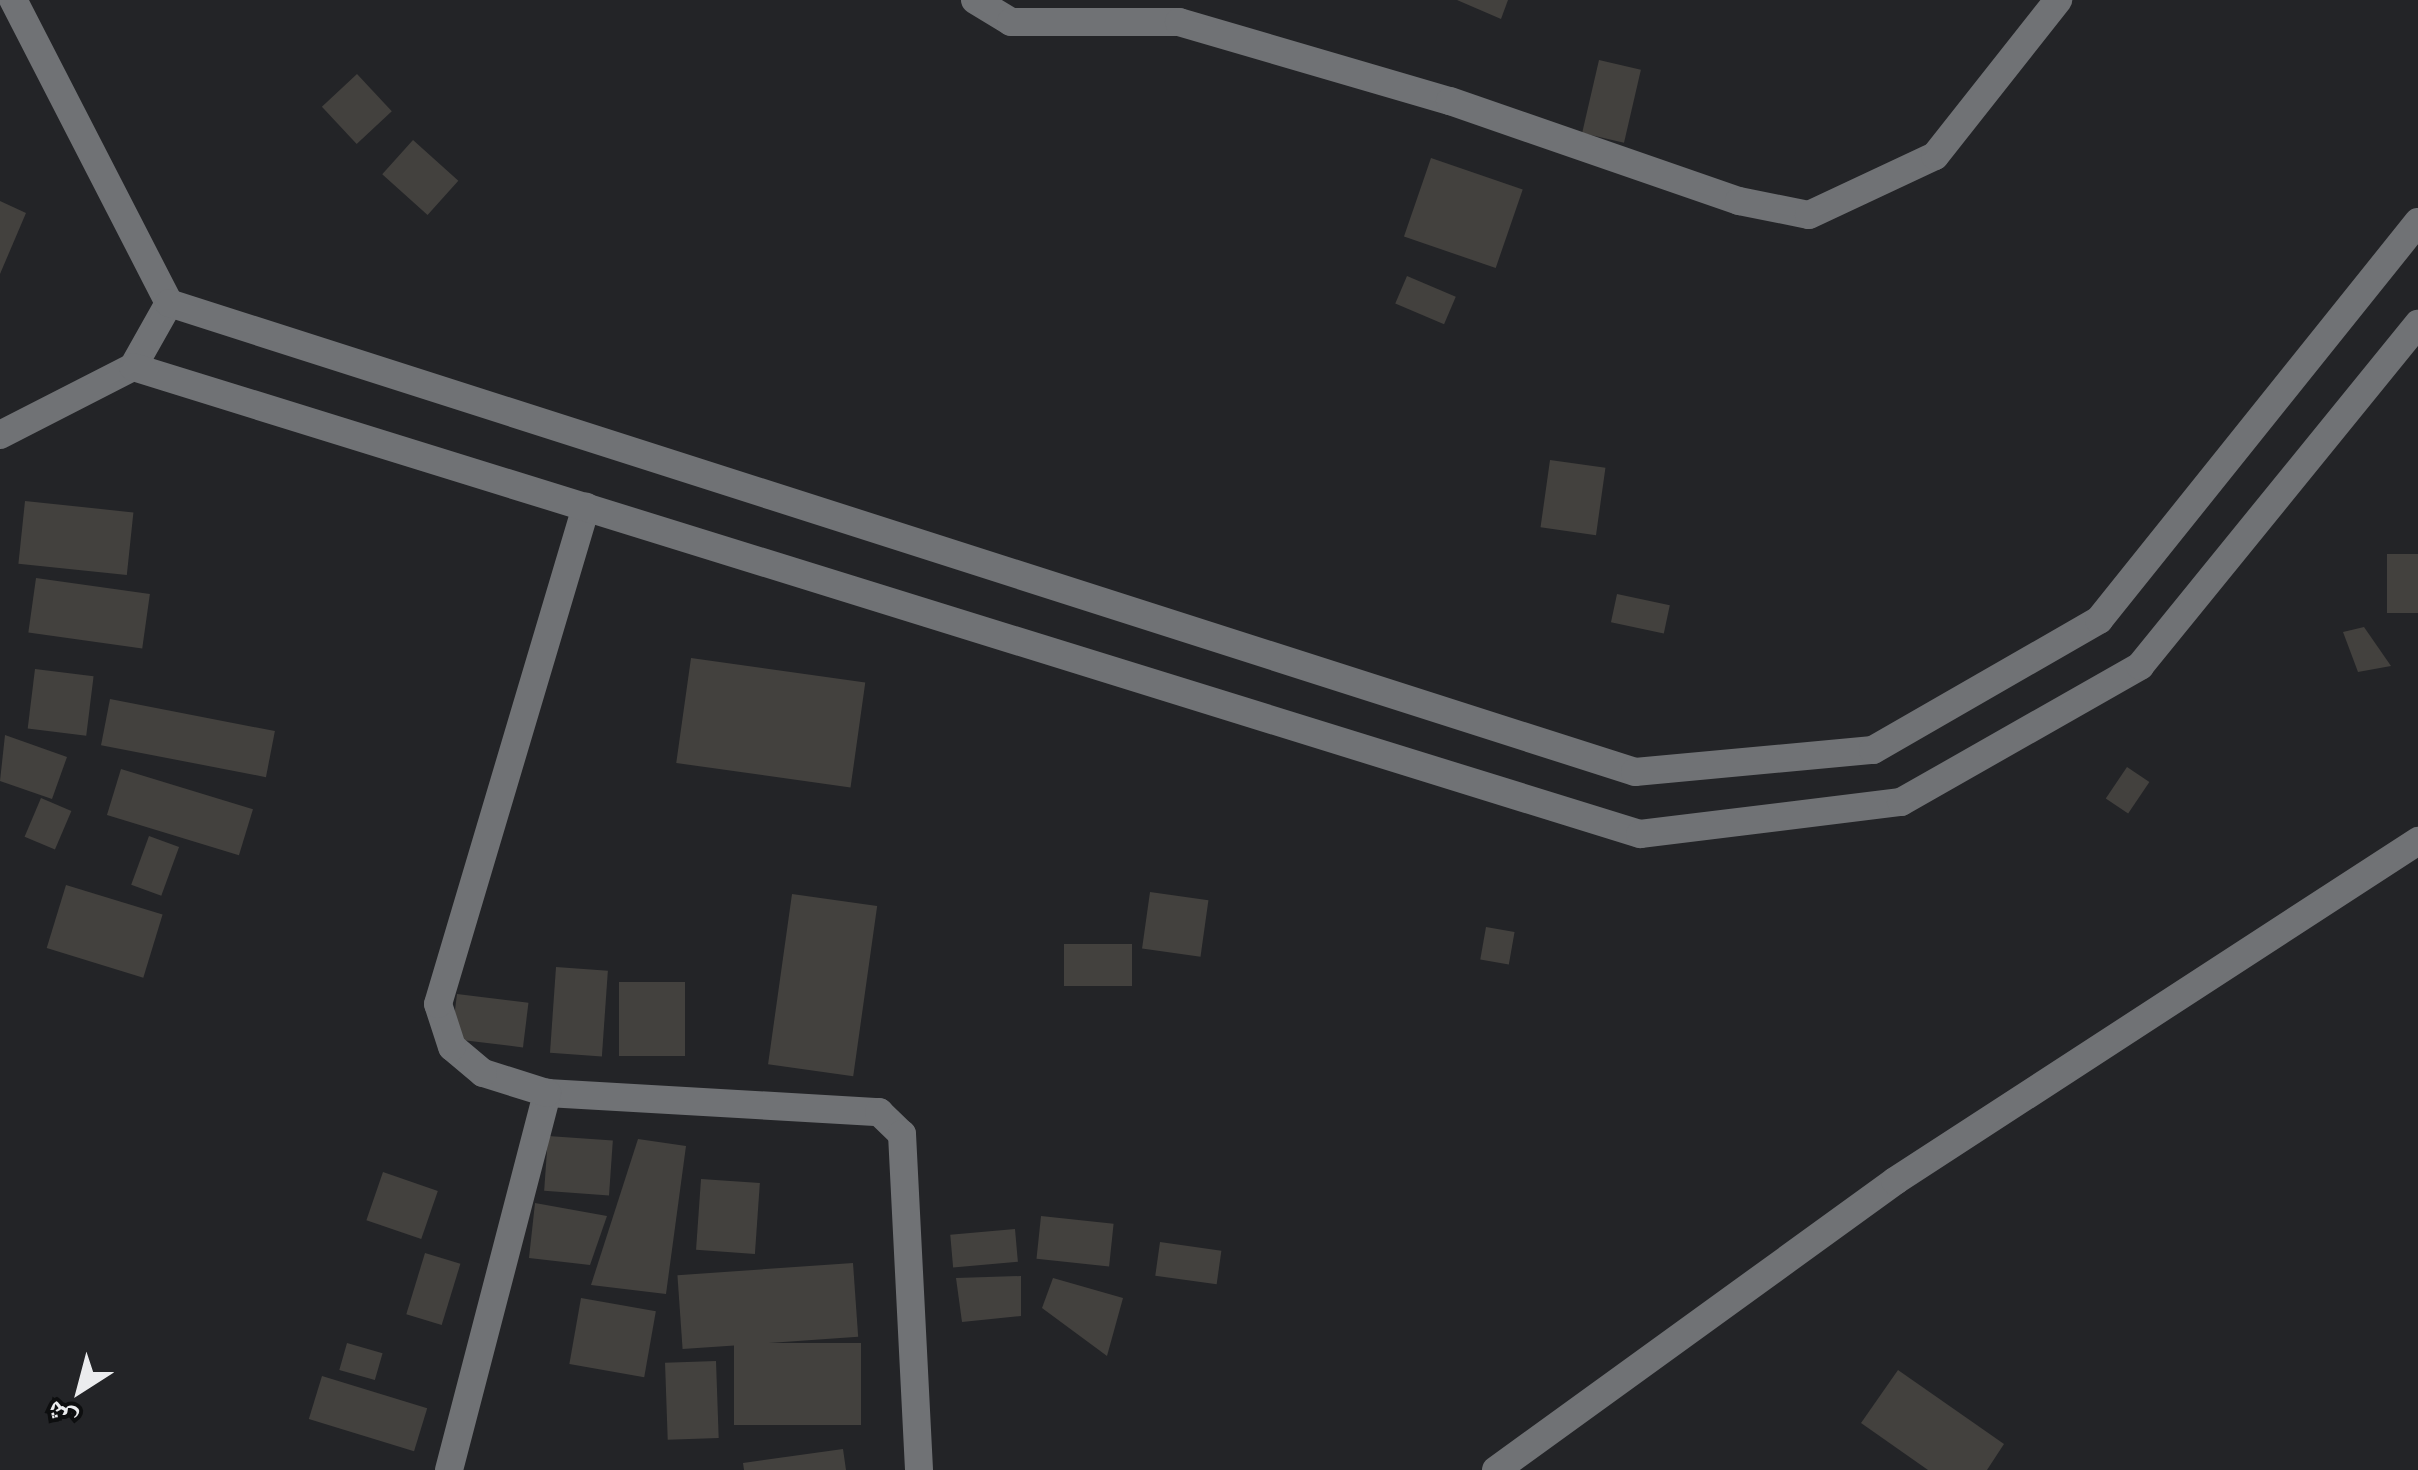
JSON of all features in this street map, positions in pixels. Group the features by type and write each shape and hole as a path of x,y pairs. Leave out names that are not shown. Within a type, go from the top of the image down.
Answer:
{"street":[{"path":"13,0 169,304 1635,772 1873,750 2099,620 2418,222"},
{"path":"975,0 1010,22 1136,11 1179,22 1450,102 1739,201 1810,215 1935,156 2058,0"},
{"path":"0,435 133,367 169,304"},
{"path":"133,367 1640,834 1901,802 2140,666 2418,324"},
{"path":"586,507 438,1004 452,1047 483,1073 547,1093 879,1112 902,1134 919,1470"},
{"path":"1496,1470 1895,1181 2418,841"},
{"path":"449,1470 547,1093"}],"building":[{"path":"1457,0 1508,0 1501,19"},
{"path":"1599,60 1641,70 1624,143 1582,133"},
{"path":"357,74 392,111 357,144 322,107"},
{"path":"413,140 458,181 428,215 382,174"},
{"path":"1431,158 1523,190 1496,268 1404,236"},
{"path":"0,201 26,213 0,274"},
{"path":"1407,276 1456,297 1444,324 1395,304"},
{"path":"1550,460 1605,468 1596,535 1541,527"},
{"path":"25,501 133,512 127,575 18,564"},
{"path":"2387,554 2418,554 2418,613 2387,613"},
{"path":"36,578 150,594 142,648 28,632"},
{"path":"1617,594 1670,605 1664,634 1611,622"},
{"path":"2364,627 2391,666 2358,672 2343,632"},
{"path":"691,658 865,682 851,787 676,763"},
{"path":"35,669 94,676 86,736 28,729"},
{"path":"110,699 275,731 266,777 101,745"},
{"path":"5,735 67,757 52,799 0,781"},
{"path":"2127,767 2149,782 2128,814 2106,799"},
{"path":"121,769 253,809 239,855 107,815"},
{"path":"41,798 71,811 55,850 25,837"},
{"path":"149,836 179,847 161,896 131,885"},
{"path":"66,885 163,915 143,978 47,948"},
{"path":"1150,892 1208,900 1200,957 1142,948"},
{"path":"792,894 877,906 853,1076 768,1064"},
{"path":"1486,927 1515,932 1509,965 1480,959"},
{"path":"1064,944 1132,944 1132,986 1064,986"},
{"path":"556,967 608,971 602,1056 550,1053"},
{"path":"619,982 685,982 685,1056 619,1056"},
{"path":"457,994 528,1003 523,1047 452,1039"},
{"path":"548,1136 613,1141 609,1195 544,1191"},
{"path":"638,1139 686,1146 666,1294 591,1285"},
{"path":"383,1172 438,1191 421,1239 366,1220"},
{"path":"701,1179 760,1183 755,1254 696,1250"},
{"path":"535,1203 607,1216 590,1265 529,1258"},
{"path":"1041,1216 1114,1224 1109,1266 1037,1259"},
{"path":"1015,1229 1018,1262 953,1268 950,1235"},
{"path":"1160,1242 1221,1251 1217,1284 1155,1276"},
{"path":"425,1253 460,1264 442,1325 406,1314"},
{"path":"853,1263 858,1337 683,1349 677,1275"},
{"path":"1021,1276 1021,1316 962,1322 956,1278"},
{"path":"1053,1278 1123,1298 1107,1356 1042,1308"},
{"path":"581,1298 656,1311 644,1377 569,1364"},
{"path":"347,1343 383,1353 375,1380 339,1370"},
{"path":"734,1343 861,1343 861,1425 734,1425"},
{"path":"716,1361 719,1438 668,1440 665,1363"},
{"path":"1898,1370 2004,1444 1987,1470 1928,1470 1861,1423"},
{"path":"322,1376 427,1408 414,1451 309,1419"},
{"path":"843,1449 846,1470 744,1470 743,1463"}]}
